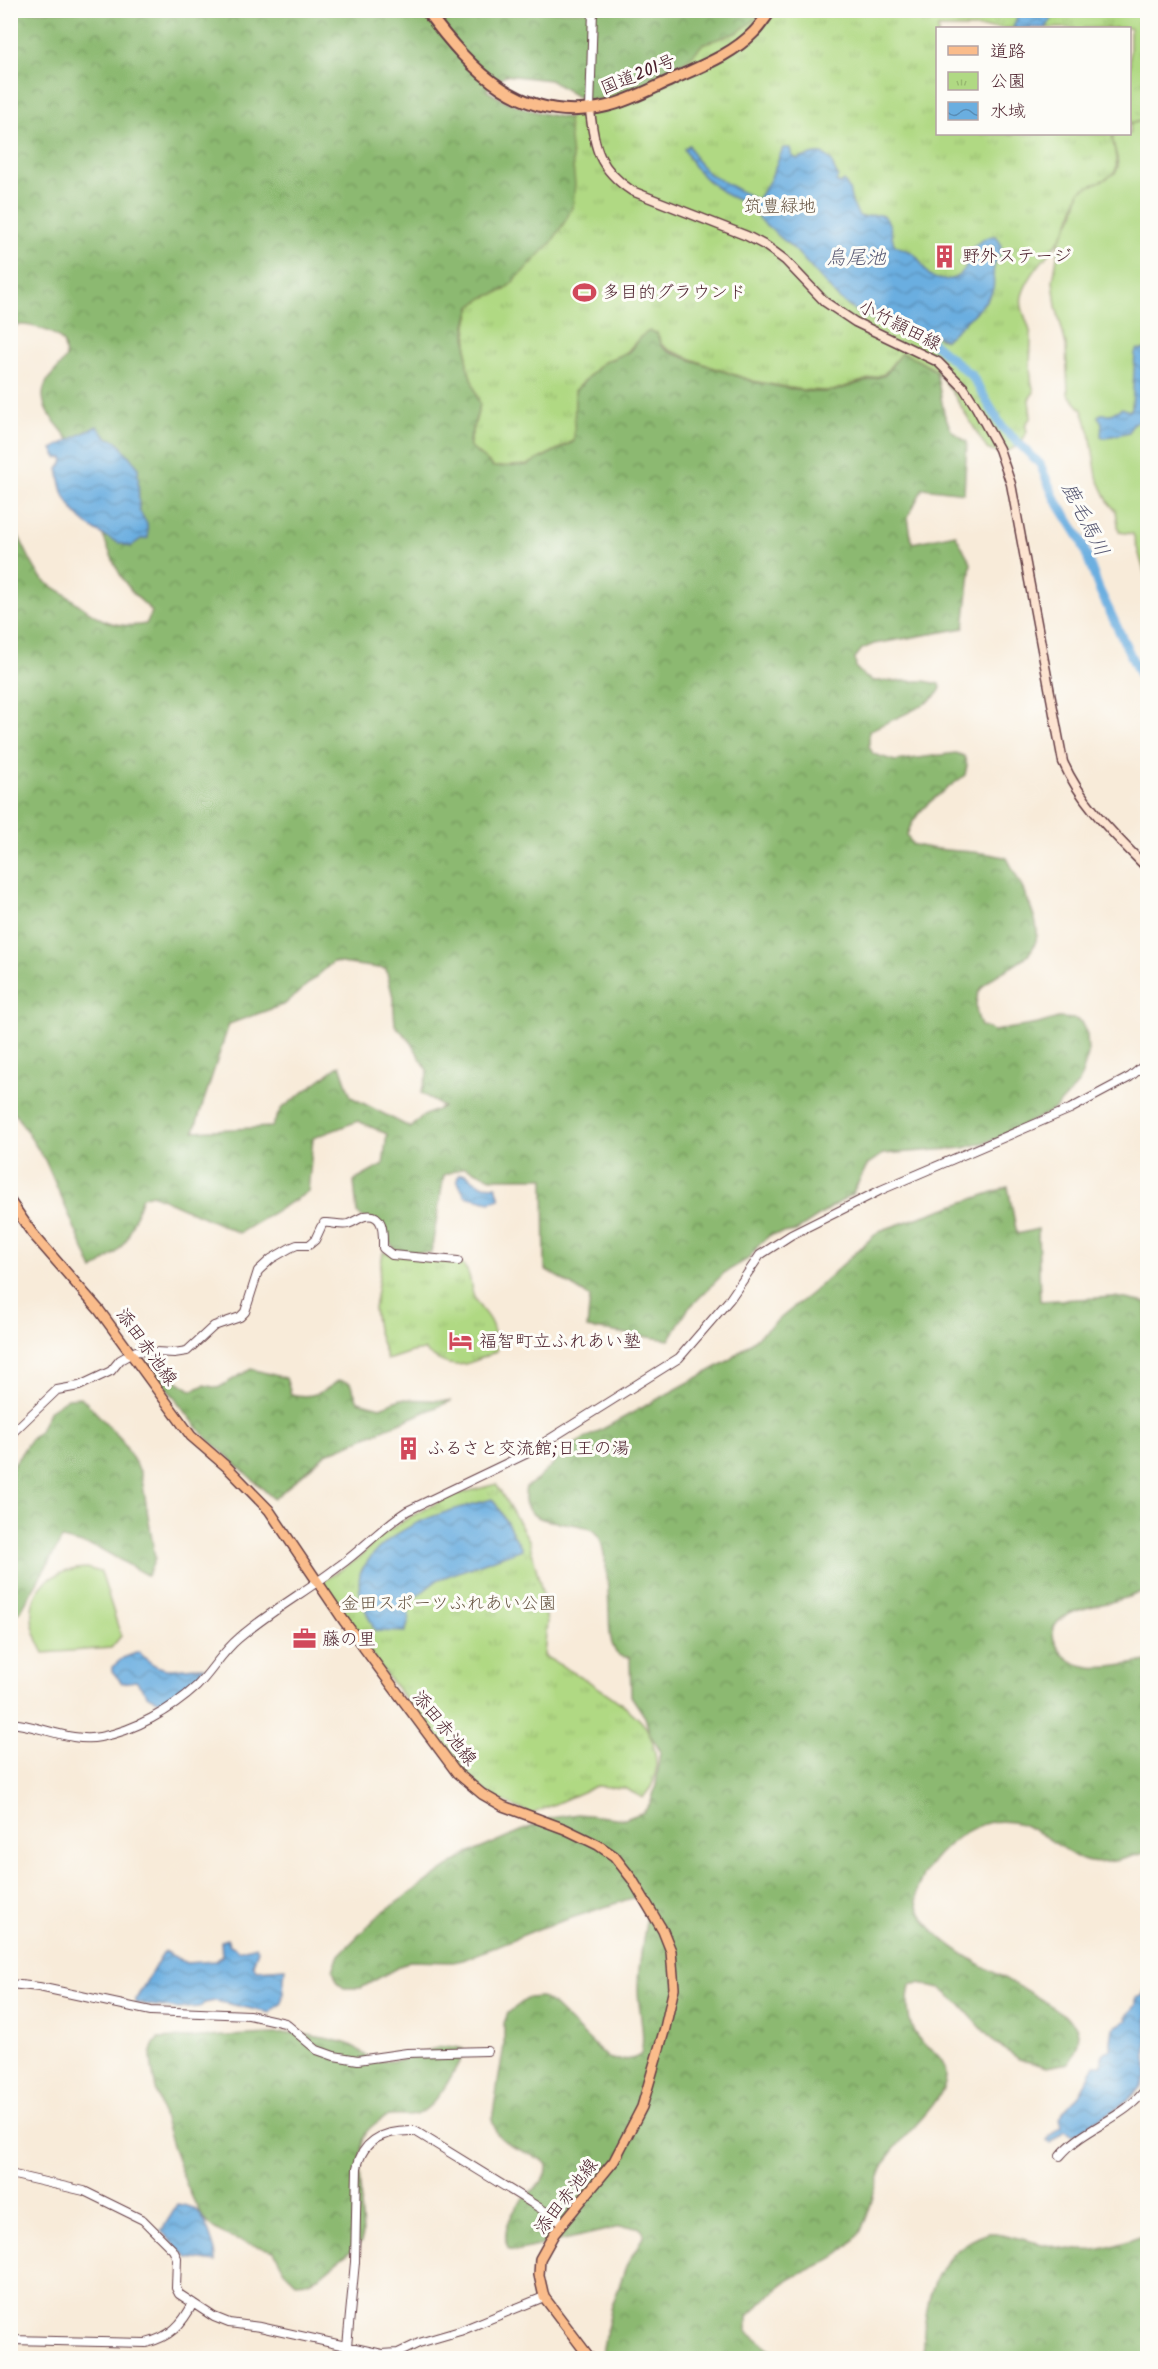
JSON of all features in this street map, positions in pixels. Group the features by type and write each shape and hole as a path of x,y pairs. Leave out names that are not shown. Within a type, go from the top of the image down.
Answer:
{"highway":[{"name":"国道201号","path":"426,10 454,49 480,73 513,96 546,107 569,111 610,106 724,54 755,32 771,10"}],"main road":[{"name":"小竹頴田線","path":"590,110 594,142 602,163 621,184 632,192 747,236 766,246 785,260 825,302 855,322 938,363 964,388 999,449 1011,484 1063,762 1072,782 1088,806 1148,869"},
{"name":"添田赤池線","path":"10,1202 32,1233 99,1310 191,1436 269,1510 350,1630 457,1773 482,1794 503,1806 565,1829 598,1845 614,1856 632,1879 663,1930 671,1951 674,1988 642,2107 614,2161 554,2234 540,2259 539,2275 544,2297 590,2358"}],"street":[{"path":"590,110 593,10"},
{"path":"10,1723 78,1738 98,1738 127,1730 172,1704 196,1686 223,1652 262,1618 342,1564 406,1511 526,1454 679,1358 730,1299 760,1255 775,1245 881,1190 1070,1108 1130,1077 1148,1062"},
{"path":"10,1435 57,1390 79,1386 111,1371 136,1350 174,1353 187,1351 214,1326 240,1317 245,1312 258,1271 271,1259 290,1248 297,1245 309,1245 315,1240 322,1225 345,1225 366,1216 374,1216 381,1221 383,1248 392,1255 458,1261"},
{"path":"10,1984 39,1987 151,2011 249,2015 285,2024 317,2050 350,2059 358,2060 407,2053 487,2051"},
{"path":"1060,2156 1085,2132 1123,2112 1148,2086"},
{"path":"347,2346 355,2262 357,2168 363,2150 377,2136 389,2132 415,2131 564,2223"},
{"path":"10,2174 84,2192 143,2220 173,2250 178,2268 176,2288 179,2294 214,2317 229,2323 382,2354 398,2353 544,2297"},
{"path":"10,2340 146,2343 163,2339 172,2332 179,2326 193,2303"}],"green space":[{"path":"11,11 763,11 752,25 713,52 610,100 581,99 550,80 505,75 486,90 528,109 574,119 616,187 506,289 471,307 466,325 467,364 480,405 469,441 471,448 495,467 527,465 573,442 575,391 602,363 629,352 640,337 649,331 657,333 661,346 669,352 754,382 804,391 834,391 885,375 900,354 907,354 936,371 944,413 951,430 967,442 964,493 923,488 908,517 912,543 955,534 971,563 964,628 874,644 862,649 855,658 856,668 865,677 874,681 924,681 939,684 941,688 930,700 920,706 869,731 869,746 873,754 895,761 956,753 964,756 967,765 965,775 924,808 911,825 907,835 912,844 924,847 983,853 1007,858 1031,907 1037,935 1032,949 1023,959 987,983 979,993 976,1007 981,1026 994,1031 1038,1024 1058,1018 1075,1019 1081,1022 1087,1034 1088,1055 1079,1083 1055,1109 997,1139 964,1148 883,1154 868,1164 852,1194 796,1231 770,1235 748,1259 724,1273 688,1309 669,1340 587,1328 590,1297 545,1269 544,1178 491,1178 465,1167 444,1175 431,1253 397,1252 379,1228 357,1213 354,1181 383,1165 387,1134 358,1121 313,1138 308,1192 239,1233 152,1194 142,1197 127,1239 117,1252 93,1270 45,1160 11,1107 10,522 42,579 94,615 112,623 133,626 146,624 152,612 132,592 117,569 97,521 77,455 46,409 44,389 48,379 66,357 64,344 54,334 39,328 23,325 11,326","holes":["333,962 386,969 393,997 395,1025 411,1042 428,1072 421,1093 443,1107 421,1117 411,1128 351,1097 340,1065 281,1109 272,1127 194,1131 229,1024 285,1004"]},
{"name":"筑豊緑地","path":"762,11 1147,11 1147,119 1131,124 1131,27 936,27 936,135 1114,135 1116,169 1113,174 1080,191 1061,238 1034,273 1022,296 1022,307 1031,337 1030,371 1034,392 1029,399 1031,417 1025,425 1027,431 1025,437 1016,446 1005,451 987,449 936,370 906,354 901,353 884,374 832,391 802,390 753,381 709,366 669,350 661,344 657,333 649,331 640,337 627,352 602,363 575,390 574,441 527,465 494,467 470,447 480,405 467,365 467,324 472,306 483,298 505,290 552,242 566,220 573,205 575,184 568,121 576,105 639,86 675,68 693,55 703,44 736,33 751,23"},
{"path":"1147,119 1147,581 1133,534 1119,532 1116,511 1109,503 1097,477 1090,433 1082,410 1068,394 1066,345 1056,306 1053,281 1060,239 1074,214 1080,191 1115,173 1118,167 1112,138 1114,135 1131,135 1131,124"},
{"path":"1008,1187 1017,1234 1038,1229 1040,1301 1115,1297 1147,1303 1147,1589 1070,1614 1057,1623 1053,1634 1055,1642 1064,1655 1073,1662 1085,1666 1110,1667 1147,1661 1147,1852 1111,1861 1097,1863 1086,1861 1027,1827 999,1821 977,1826 957,1838 939,1854 930,1864 918,1889 917,1902 924,1918 937,1934 975,1962 1071,2020 1077,2030 1078,2040 1069,2063 1046,2067 1019,2059 994,2042 958,2002 940,1988 919,1983 910,1985 908,2009 911,2025 918,2039 942,2061 946,2070 944,2086 930,2108 886,2160 864,2223 854,2240 833,2258 786,2282 747,2317 747,2331 781,2358 601,2358 611,2309 626,2266 643,2237 643,2231 638,2227 620,2227 516,2251 509,2250 506,2236 509,2221 522,2200 544,2179 547,2165 543,2160 511,2146 502,2139 497,2134 492,2120 504,2045 504,2023 508,2013 528,1998 541,1997 551,2003 608,2058 625,2060 641,2054 643,2038 638,1978 647,1914 647,1908 642,1899 632,1898 538,1929 463,1960 453,1962 409,1961 361,1988 344,1988 338,1983 333,1970 339,1955 380,1914 466,1855 551,1818 578,1814 625,1819 644,1812 651,1802 656,1785 660,1750 650,1735 645,1717 631,1696 630,1657 618,1654 611,1641 607,1575 601,1541 595,1532 584,1527 542,1519 532,1513 525,1503 526,1487 537,1480 571,1446 728,1361 815,1290 879,1231"},
{"path":"383,1252 458,1261 463,1265 468,1272 474,1298 491,1323 497,1351 460,1365 443,1362 424,1350 387,1360 377,1329 374,1309"},
{"path":"145,1360 192,1391 204,1385 218,1388 251,1369 286,1378 291,1394 305,1396 316,1394 339,1380 350,1383 358,1401 380,1407 401,1399 451,1401 326,1454 274,1499 203,1434"},
{"path":"81,1397 121,1439 141,1473 155,1558 148,1576 99,1548 62,1539 20,1612 11,1615 11,1469 30,1440 40,1430 50,1410 68,1398"},
{"name":"金田スポーツふれあい公園","path":"496,1484 529,1540 547,1622 544,1656 620,1702 641,1721 650,1735 655,1752 656,1771 651,1787 643,1798 624,1788 596,1786 532,1814 493,1797 466,1776 383,1671 324,1585 323,1581 358,1559 380,1536 410,1517 451,1496"},
{"path":"86,1568 101,1572 121,1636 111,1648 44,1653 36,1637 33,1622 32,1608 36,1596 43,1585 54,1577 68,1571"},
{"path":"297,2033 342,2042 370,2058 381,2061 408,2058 444,2047 463,2049 463,2054 444,2089 423,2111 409,2116 386,2117 368,2130 360,2155 363,2234 361,2242 320,2276 308,2281 296,2282 284,2270 274,2251 223,2235 210,2226 201,2214 191,2195 172,2145 157,2093 151,2050 158,2039"},
{"path":"989,2233 1081,2250 1107,2248 1147,2234 1147,2358 922,2358 925,2319 934,2283 954,2253 969,2242"}],"water":[{"path":"1023,10 1060,10 1047,27 1013,27"},
{"name":"烏尾池","path":"689,145 696,159 709,174 757,200 770,180 783,148 790,148 792,156 797,159 816,154 825,155 829,158 838,176 836,182 840,184 844,181 849,189 852,203 859,216 880,215 884,217 889,224 894,244 914,254 928,274 941,280 951,279 960,274 975,246 985,239 996,236 1001,247 994,266 993,289 972,316 945,340 924,330 916,340 887,324 862,315 839,299 796,251 758,218 754,208 727,195 707,180 695,168 684,149"},
{"path":"1147,348 1147,414 1142,420 1133,423 1129,432 1104,438 1101,436 1102,423 1098,416 1111,414 1122,408 1129,411 1132,408 1135,353 1138,349"},
{"path":"97,426 106,437 117,441 138,467 139,510 147,524 148,538 141,539 130,547 101,534 84,522 70,507 62,491 58,469 64,461 63,458 57,458 52,449"},
{"path":"459,1174 466,1174 481,1185 496,1186 500,1199 490,1202 465,1196 457,1180"},
{"path":"493,1499 522,1549 439,1579 408,1603 409,1621 405,1632 375,1631 363,1604 359,1582 361,1571 367,1562 392,1537 424,1520"},
{"path":"139,1652 155,1666 162,1668 205,1667 198,1677 165,1703 148,1696 136,1681 122,1683 112,1671 112,1667 123,1658"},
{"path":"227,1939 230,1945 238,1951 256,1946 258,1950 253,1964 256,1970 285,1968 282,2003 270,2013 215,2001 205,2003 200,2007 178,2009 136,2003 136,1999 164,1951 186,1963 216,1961 222,1956 221,1941"},
{"path":"1147,1986 1147,2077 1131,2098 1122,2105 1072,2136 1065,2131 1050,2144 1046,2140 1062,2126 1060,2119 1064,2111 1080,2094 1095,2065 1102,2065 1102,2054 1110,2048 1113,2028 1127,2020 1126,2017 1136,2005 1136,1998 1142,1996"},
{"path":"178,2204 193,2208 200,2215 210,2235 216,2262 188,2258 161,2231"}],"waterway":[{"name":"鹿毛馬川","path":"929,333 926,337 972,376 1002,427 1040,464 1054,497 1081,540 1099,589 1148,692"}],"place":[{"name":"野外ステージ","path":"944,256"},
{"name":"多目的グラウンド","path":"584,292"},
{"name":"福智町立ふれあい塾","path":"461,1341"},
{"name":"ふるさと交流館;日王の湯","path":"409,1448"},
{"name":"藤の里","path":"304,1639"}]}
